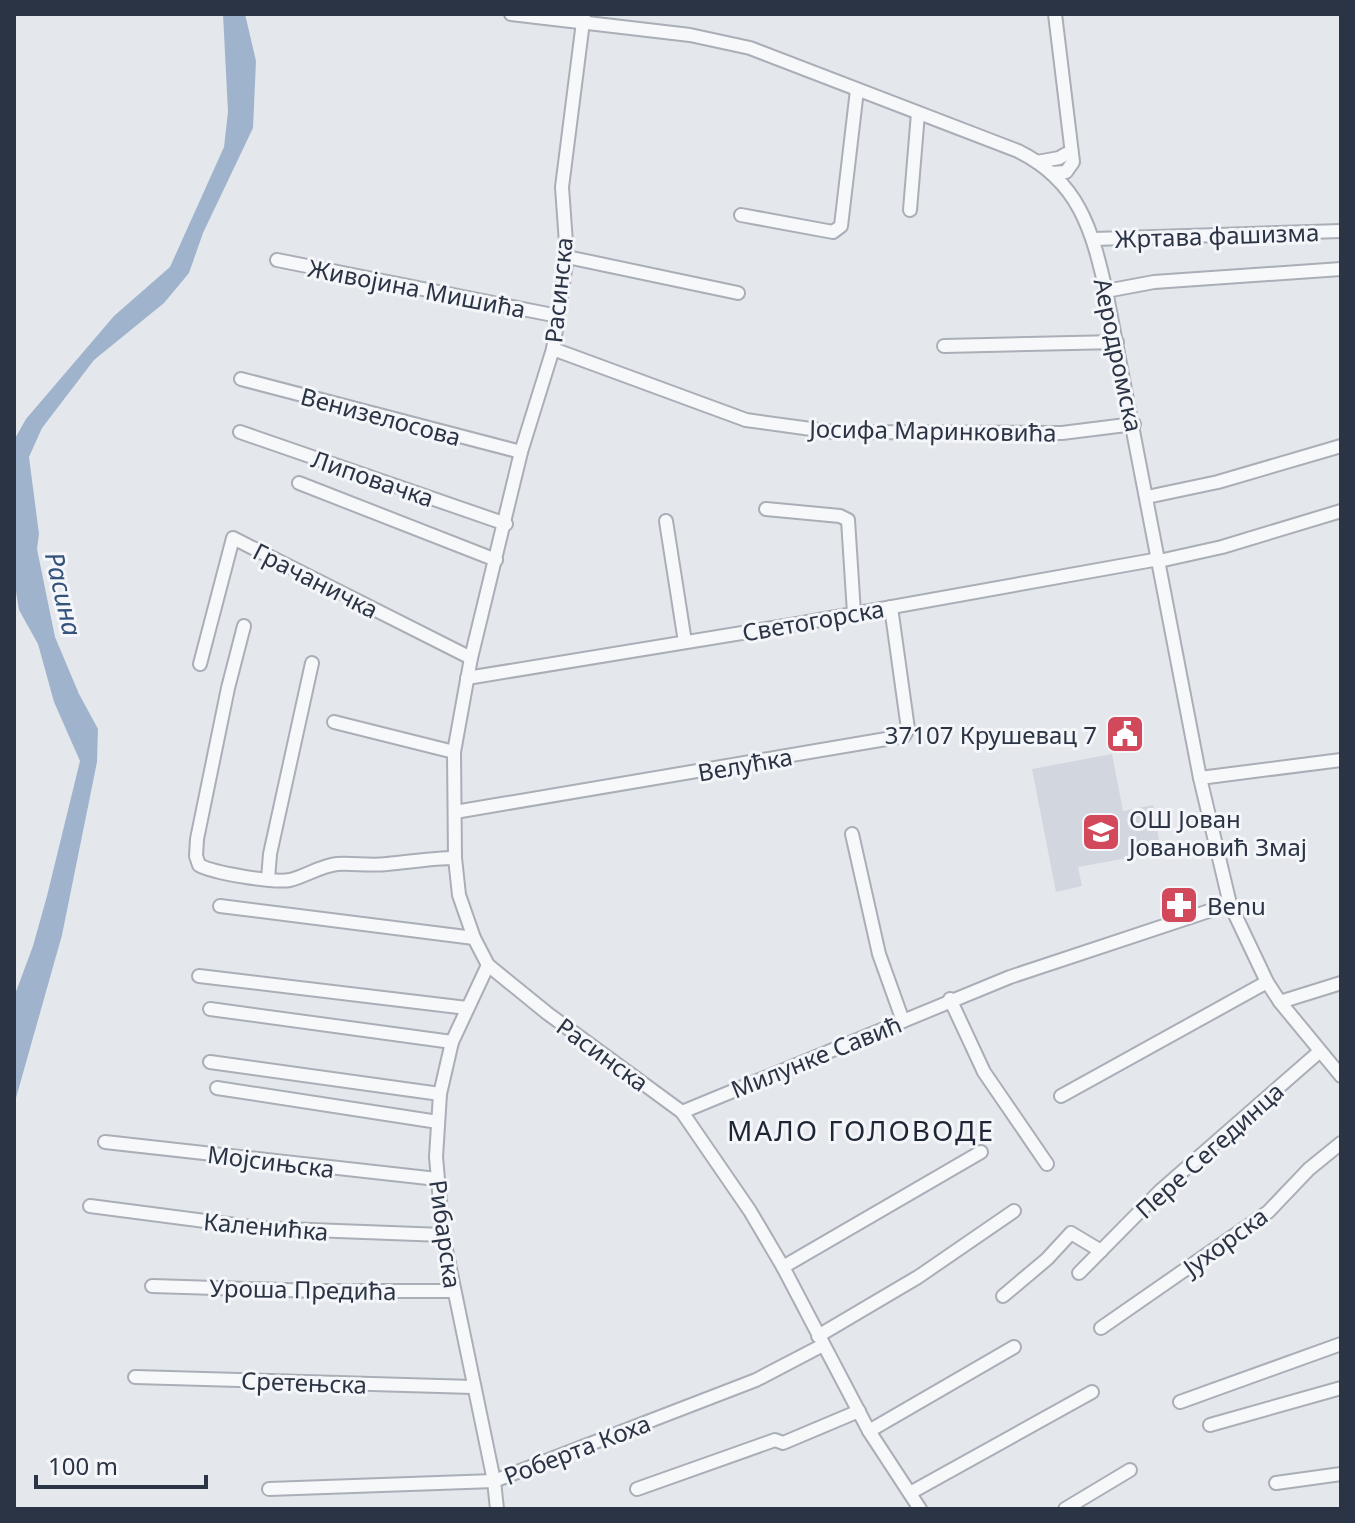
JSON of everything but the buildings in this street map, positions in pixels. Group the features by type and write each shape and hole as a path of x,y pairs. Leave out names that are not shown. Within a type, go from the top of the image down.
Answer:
{"street":[{"path":"511,14 583,18 750,48 1018,151 1056,173 1070,168 1070,154"},
{"path":"1055,14 1070,154 1081,211"},
{"name":"Расинска","path":"583,18 562,187 567,257 553,349 521,452 506,524 471,658 454,752 455,858 459,895 474,938 488,965 547,1013 682,1112 750,1211 869,1431 920,1509"},
{"path":"741,215 837,231 841,226 857,90"},
{"path":"910,210 918,113"},
{"path":"1037,162 1070,154"},
{"name":"Аеродромска","path":"1056,173 1081,211 1094,239 1162,560 1200,778 1230,904 1267,982 1319,1052 1341,1076"},
{"name":"Жртава фашизма","path":"1094,239 1341,231"},
{"path":"567,257 738,293"},
{"name":"Живојина Мишића","path":"277,260 558,316"},
{"path":"1106,291 1154,282 1341,269"},
{"path":"944,346 1117,342"},
{"name":"Јосифа Маринковића","path":"553,349 746,420 833,432 1062,433 1134,424"},
{"name":"Венизелосова","path":"241,379 521,452"},
{"name":"Липовачка","path":"240,432 506,524"},
{"path":"1147,497 1218,482 1341,446"},
{"path":"299,483 496,560"},
{"path":"766,509 840,516 848,520 854,613"},
{"name":"Светогорска","path":"467,678 1162,560 1222,547 1341,511"},
{"path":"666,521 685,642"},
{"name":"Грачаничка","path":"200,664 233,538 471,658"},
{"name":"Велућка","path":"455,812 904,736 908,729 891,607"},
{"path":"244,626 195,849 196,859 203,868 255,879 287,880 338,864 387,864 427,858 455,858"},
{"path":"268,879 270,854 312,663"},
{"path":"334,722 454,752"},
{"path":"1200,778 1341,760"},
{"path":"852,834 879,954 903,1021"},
{"name":"Милунке Савић","path":"682,1112 950,999 1069,956 1230,904"},
{"path":"220,906 474,938"},
{"name":"Рибарска","path":"488,965 452,1042 440,1094 437,1179 443,1235 494,1481 497,1509"},
{"path":"199,976 467,1008"},
{"path":"1061,1096 1267,982"},
{"path":"1280,1002 1341,983"},
{"path":"950,999 984,1072 1047,1164"},
{"path":"210,1009 452,1042"},
{"name":"Пере Сегединца","path":"1079,1273 1160,1191 1319,1052"},
{"path":"210,1062 440,1094"},
{"path":"217,1088 438,1122"},
{"name":"Мојсињска","path":"105,1142 437,1179"},
{"name":"Јухорска","path":"1101,1328 1268,1212 1309,1169 1341,1143"},
{"path":"783,1267 981,1152"},
{"name":"Каленићка","path":"90,1206 259,1228 443,1235"},
{"name":"Роберта Коха","path":"269,1489 494,1481 756,1380 918,1277 1014,1211"},
{"path":"1003,1296 1047,1259 1071,1233 1101,1251"},
{"name":"Уроша Предића","path":"152,1286 454,1291"},
{"path":"1180,1402 1341,1344"},
{"path":"869,1431 1014,1347"},
{"name":"Сретењска","path":"135,1377 473,1387"},
{"path":"1210,1425 1341,1388"},
{"path":"910,1493 1092,1392"},
{"path":"637,1489 775,1440 783,1443 859,1411"},
{"path":"1065,1509 1130,1470"},
{"path":"1276,1483 1341,1474"}],"shaded area":[{"name":"ОШ Јован Јовановић Змај","path":"1112,754 1123,811 1153,805 1161,852 1078,867 1082,886 1056,892 1032,769"}],"water":[{"path":"223,14 245,14 256,61 253,128 203,233 189,273 164,303 94,360 42,428 29,457 39,534 37,549 55,637 98,729 97,762 62,935 14,1105 14,997 47,896 80,761 54,702 38,644 19,610 14,579 14,440 26,419 114,316 170,267 224,147 228,112"}],"place":[{"name":"37107 Крушевац 7","path":"1125,734"},
{"name":"ОШ Јован Јовановић Змај","path":"1101,832"},
{"name":"Benu","path":"1179,905"}],"district":[{"name":"МАЛО ГОЛОВОДЕ","path":"861,1130"}],"water label":[{"name":"Расина","path":"64,594"}]}
